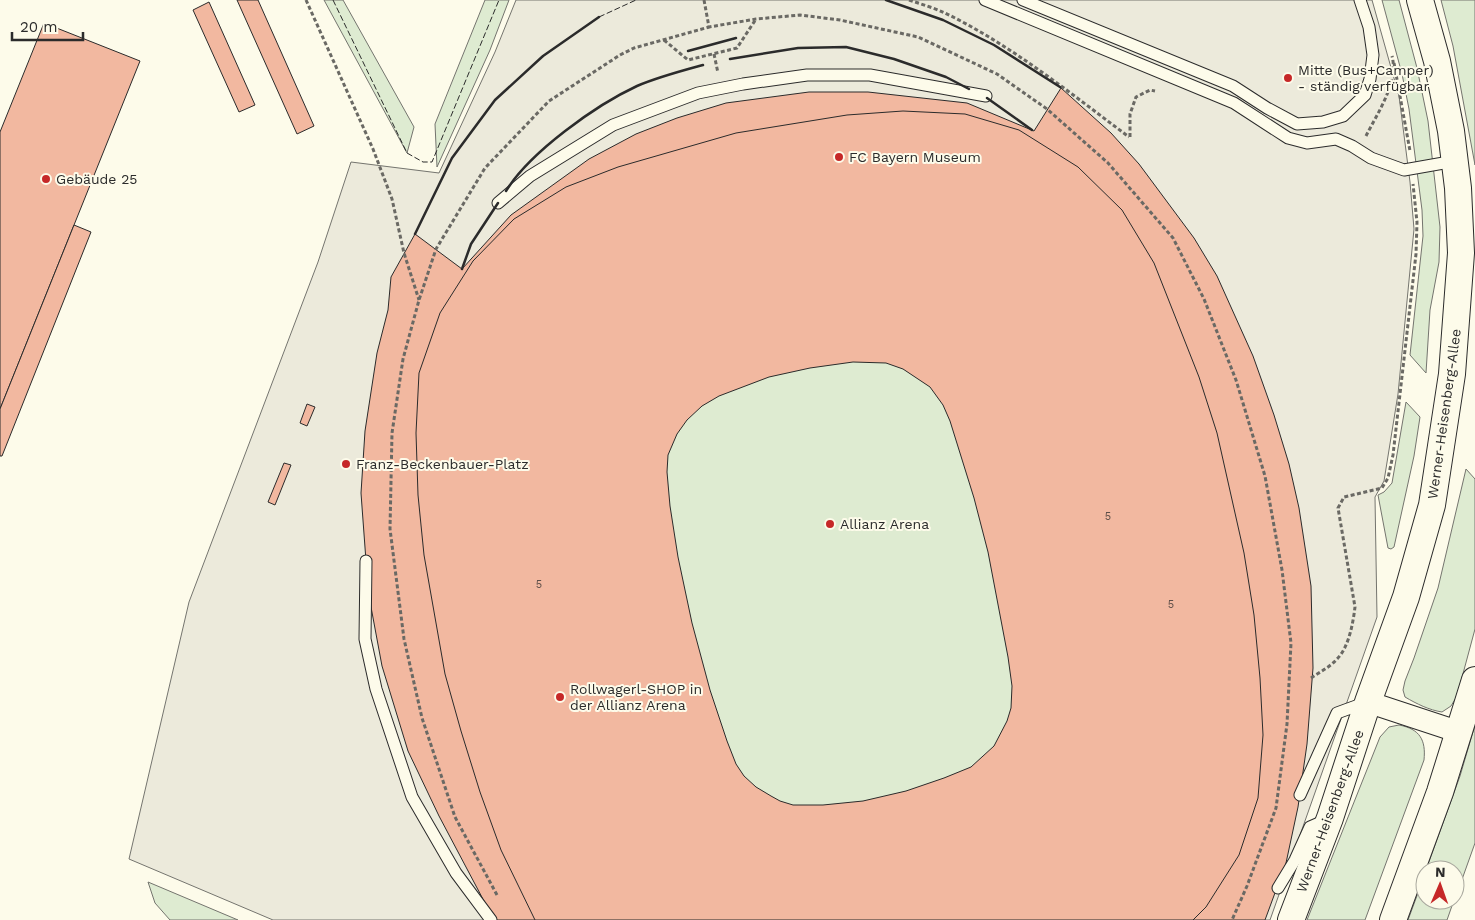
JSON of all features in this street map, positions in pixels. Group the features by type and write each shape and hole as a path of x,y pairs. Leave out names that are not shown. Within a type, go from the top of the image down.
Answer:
{"street":[{"name":"Werner-Heisenberg-Allee","path":"1291,920 1330,818 1368,702 1406,597 1432,505 1452,374 1461,253 1458,188 1451,131 1437,61 1420,0"},
{"path":"1393,920 1440,792 1475,680"},
{"path":"1368,702 1459,732"}],"lane":[{"path":"985,0 1234,103 1288,138 1307,143 1336,139 1371,158 1404,170 1455,161"},
{"path":"1023,0 1233,86 1267,108 1297,124 1323,122 1343,116 1365,95 1370,80 1373,55 1369,27 1360,0"},
{"path":"498,203 530,176 613,125 698,93 743,84 807,75 870,76 986,96"},
{"path":"366,561 365,639 376,689 412,797 456,873 491,920"},
{"path":"1300,795 1337,713 1368,702"},
{"path":"1278,888 1295,860 1310,827 1330,818"}],"path":[{"path":"306,0 373,149 392,199 404,253 419,300"},
{"path":"704,0 709,27"},
{"path":"909,0 944,12 996,42 1130,137"},
{"path":"501,903 455,817 422,718 404,639 390,529 392,433 402,359 436,249 485,168 549,101 620,55 634,48 709,27 756,19 800,15 840,20 918,37 997,74 1047,109 1108,163 1173,238 1204,300 1236,380 1265,476 1282,570 1291,643 1288,724 1276,808 1247,886 1232,920"},
{"path":"664,40 688,60 737,48 756,19"},
{"path":"714,54 716,62"},
{"path":"1311,678 1338,659 1354,621 1355,607 1338,508 1344,497 1382,488 1388,478 1393,454 1416,254 1417,222 1412,169 1394,63"}],"green space":[{"path":"324,0 343,0 414,127 407,153"},
{"path":"485,0 509,0 490,50 437,167 435,124"},
{"path":"1382,0 1399,0 1417,68 1428,121 1440,227 1439,262 1430,310 1426,373 1410,355 1423,236 1422,210 1409,109 1402,74"},
{"path":"1441,0 1475,0 1475,165 1453,46"},
{"name":"Allianz Arena","path":"847,115 1193,920 535,920 440,313"},
{"path":"1406,402 1420,417 1414,456 1394,547 1391,549 1388,548 1378,495 1384,492 1392,483"},
{"path":"1466,469 1475,479 1475,629 1457,696 1451,706 1442,712 1410,700 1405,697 1403,690 1438,588"},
{"path":"1399,725 1412,729 1420,736 1424,747 1424,760 1365,920 1307,920 1380,737 1389,727"},
{"path":"1475,725 1475,843 1465,871 1465,860 1430,860 1460,776"},
{"path":"148,882 238,920 170,920 155,903"},
{"path":"1415,901 1415,910 1450,910 1447,920 1408,920"}],"shaded area":[{"name":"Franz-Beckenbauer-Platz","path":"516,0 1372,0 1399,96 1414,229 1398,394 1384,481 1375,497 1377,617 1270,920 1137,920 1220,612 690,183 577,920 273,920 129,859 189,602 318,262 351,162 439,173 495,52"}],"building":[{"path":"237,0 258,0 314,126 297,134"},
{"path":"209,2 255,105 239,112 193,10"},
{"name":"Gebäude 25","path":"44,23 140,61 0,409 0,132"},
{"path":"1061,88 1111,133 1139,164 1194,238 1217,276 1253,356 1289,464 1299,508 1311,586 1313,668 1307,744 1298,807 1286,863 1265,920 1137,920 1176,884 1208,834 1226,781 1229,723 1220,612 1211,555 1184,446 1167,391 1149,341 1127,291 1100,240 1060,198 1005,164 955,149 898,146 846,151 744,169 690,183 634,201 587,220 537,249 501,285 471,334 453,388 449,444 453,502 469,614 494,720 511,773 530,826 555,880 577,920 494,920 439,816 408,751 382,666 371,607 361,493 365,431 377,353 388,310 391,277 415,234 462,269 511,215 589,159 636,134 677,118 726,103 809,92 868,92 967,103 1034,131"},
{"name":"Allianz Arena","path":"903,111 965,114 1019,130 1078,167 1122,210 1154,263 1199,377 1217,433 1244,553 1254,615 1260,678 1263,735 1258,798 1239,855 1206,907 1193,920 535,920 501,850 480,792 445,674 424,555 418,495 416,433 419,373 440,313 473,261 514,219 566,187 618,167 736,133 847,115","holes":["853,362 886,363 903,369 930,387 943,405 950,421 974,498 988,552 1008,657 1012,686 1011,708 1007,721 994,746 971,767 906,791 863,801 823,805 793,805 771,796 756,787 744,776 736,764 727,741 710,690 692,623 678,557 670,506 667,472 668,455 677,434 687,420 702,406 719,396 769,377 810,368"]},
{"path":"74,225 91,232 2,456 0,456 0,409"},
{"path":"307,404 315,407 307,426 300,423"},
{"path":"284,463 291,465 275,505 268,502"}],"fence":[{"path":"333,0 407,153 423,162 432,162 499,0"},
{"path":"599,17 636,0"}],"wall":[{"path":"886,0 943,20 994,45 1060,87"},
{"path":"415,234 452,158 495,100 543,56 599,17"},
{"path":"688,51 736,38"},
{"path":"730,59 798,48 846,47 894,59 946,77 969,89"},
{"path":"506,191 531,161 584,117 637,86 703,65"},
{"path":"987,98 1032,130"},
{"path":"462,269 471,244 498,203"}],"place":[{"name":"Mitte (Bus+Camper) - ständig verfügbar","path":"1288,78"},
{"name":"FC Bayern Museum","path":"839,157"},
{"name":"Gebäude 25","path":"46,179"},
{"name":"Franz-Beckenbauer-Platz","path":"346,464"},
{"name":"Allianz Arena","path":"830,524"},
{"name":"Rollwagerl-SHOP in der Allianz Arena","path":"560,697"}]}
